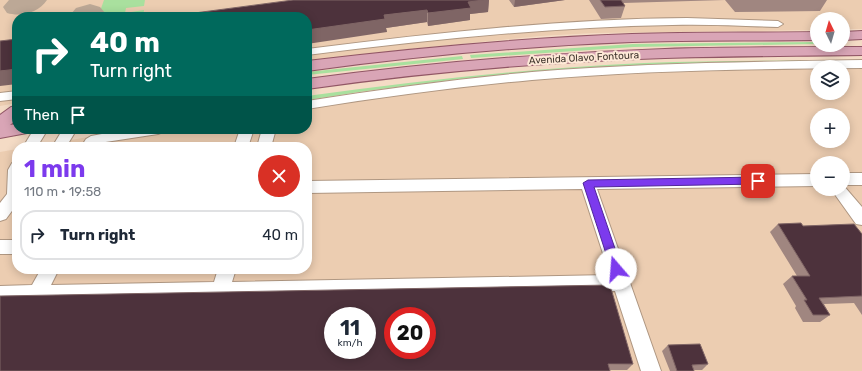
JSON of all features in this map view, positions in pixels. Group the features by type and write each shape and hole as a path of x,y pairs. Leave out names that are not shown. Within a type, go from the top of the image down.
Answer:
{"main road":[{"path":"850,36 862,35"},
{"name":"Avenida Olavo Fontoura","path":"312,65 405,55 583,40 810,36"},
{"name":"Avenida Olavo Fontoura","path":"312,83 424,70 565,58 643,54 862,51"},
{"path":"0,112 12,111"},
{"path":"5,129 12,118"}],"lane":[{"path":"312,51 493,31 565,26 659,22 778,24"},
{"path":"565,26 565,33 569,36 583,40"},
{"path":"532,44 548,34 543,28"},
{"path":"312,103 472,82 606,71 707,66 862,64"},
{"path":"0,97 12,96"},
{"path":"91,142 96,139 127,134"},
{"path":"850,179 862,179"},
{"path":"312,187 810,180"},
{"path":"588,183 651,371"},
{"path":"0,215 12,194"},
{"path":"844,196 862,220"},
{"path":"0,247 12,247"},
{"path":"37,294 47,274"},
{"path":"220,290 225,274"},
{"path":"0,294 621,283"}],"shaded area":[{"path":"0,0 862,0 862,29 850,29 850,12 810,12 810,30 594,33 540,36 312,60 312,12 12,12 12,104 0,106"},
{"path":"850,61 862,61 862,371 0,371 0,152 12,150 12,274 312,274 312,142 59,142 105,134 312,134 312,99 472,78 646,65 810,62 810,100 850,100"}],"green space":[{"path":"104,0 145,0 144,6 126,8 125,12 100,12"},
{"path":"144,10 144,12 131,12"},
{"path":"810,42 810,44 634,47 471,58 470,55 633,44"},
{"path":"462,56 463,59 312,74 312,71"},
{"path":"810,60 810,62 647,65 519,73 434,82 312,99 312,95 433,80 559,68 671,62"},
{"path":"850,60 862,60 850,61"}],"building":[{"path":"293,0 484,0 468,2 471,8 428,13 427,10 384,15 385,19 312,29 312,12 202,12"},
{"path":"600,0 621,0 625,6 605,7"},
{"path":"12,40 12,70 0,71 0,41"},
{"path":"801,223 803,226 854,224 862,234 862,296 819,298 830,315 813,315 804,300 807,300 792,276 810,276 778,224"},
{"path":"610,285 633,364 608,364 610,371 0,371 0,296"},
{"path":"700,344 708,364 692,365 694,371 677,371 668,345"}],"taxiway":[{"path":"17,7 33,0"}],"route":[{"path":"616,269 588,183 758,181"}]}
